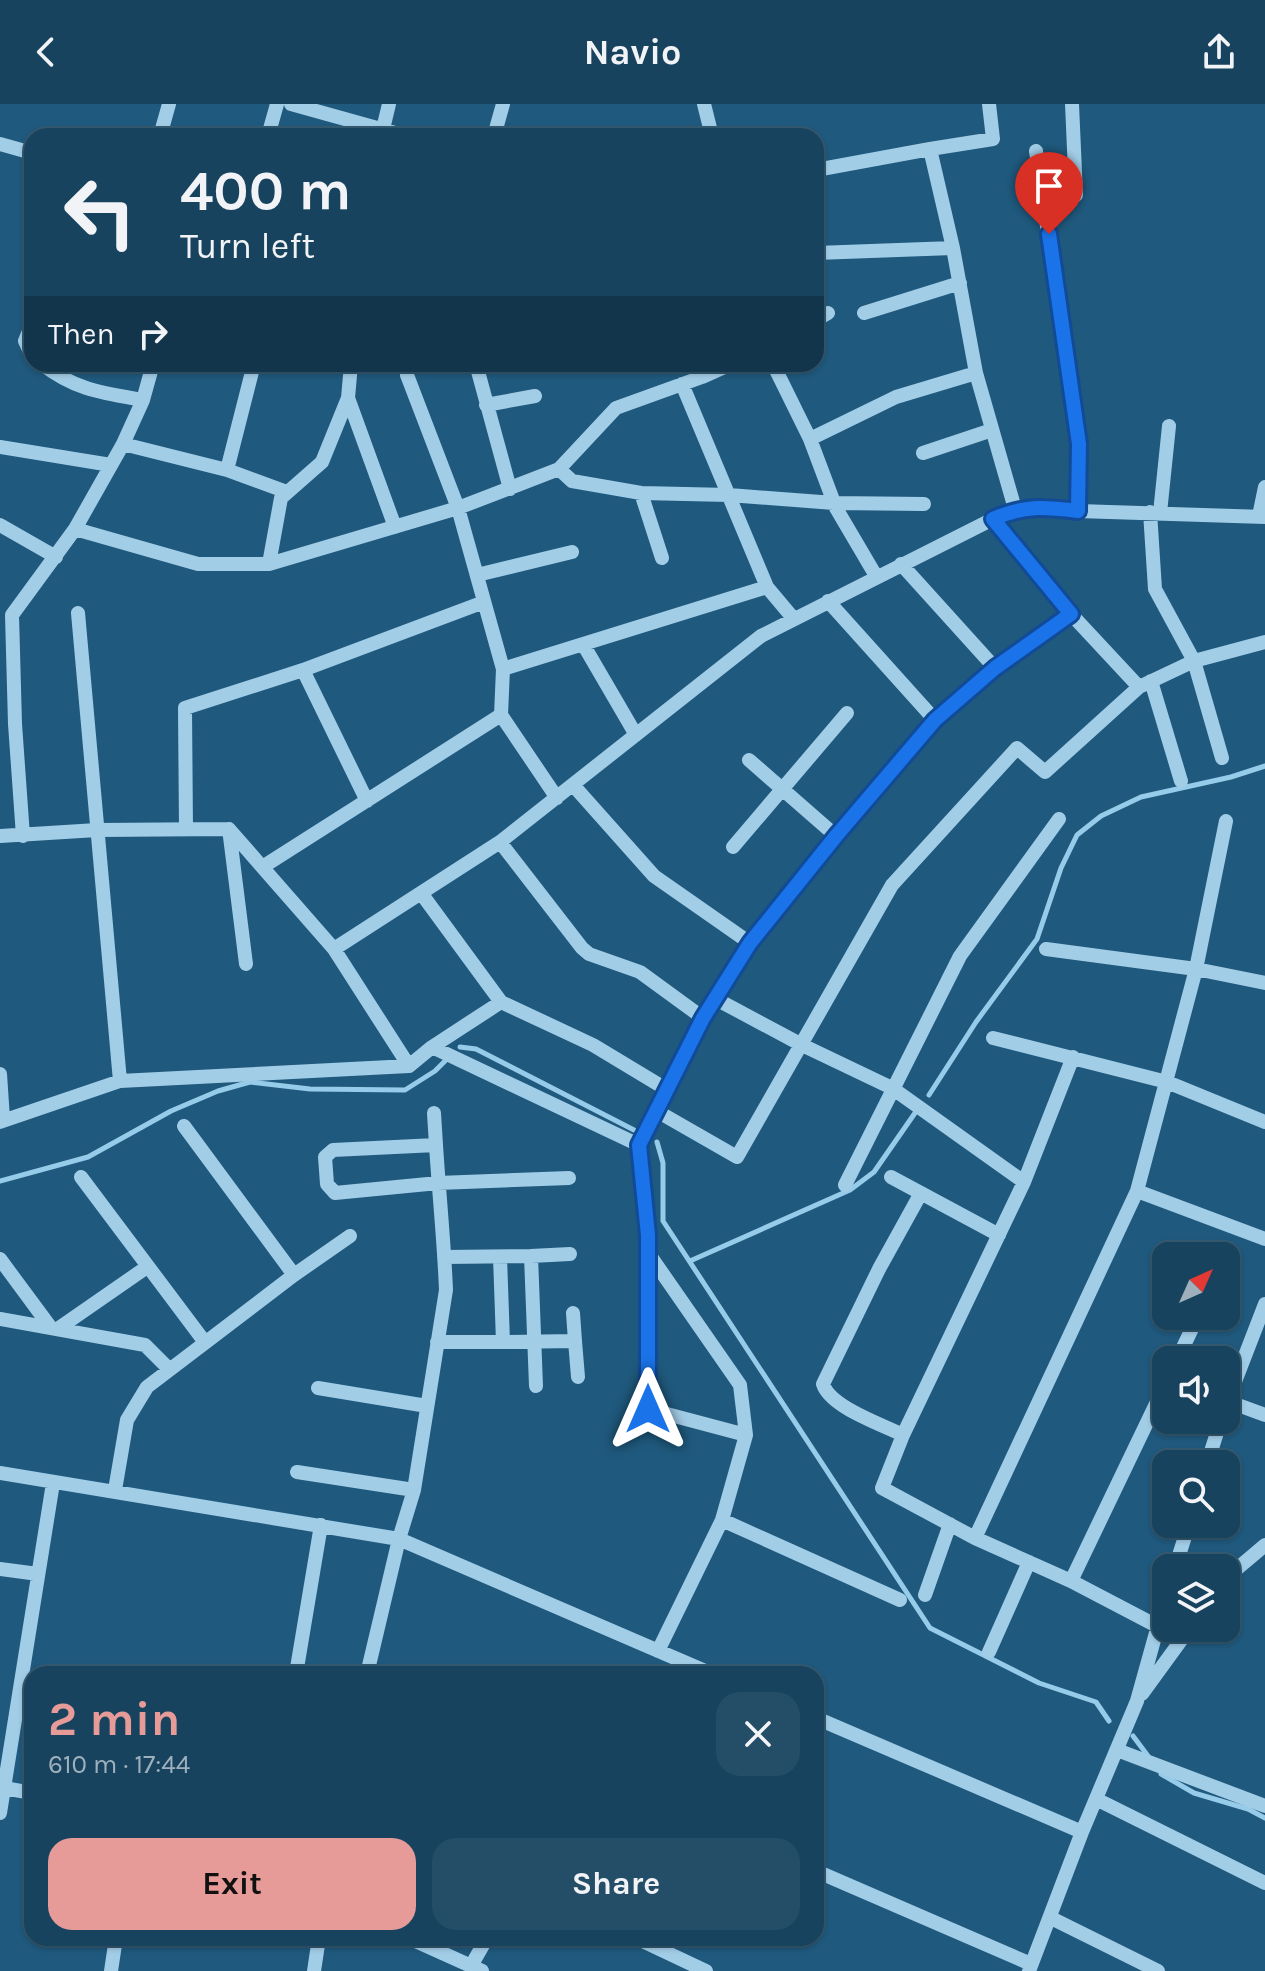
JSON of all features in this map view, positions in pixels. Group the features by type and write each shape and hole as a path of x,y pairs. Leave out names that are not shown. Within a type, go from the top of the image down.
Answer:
{"street":[{"path":"162,128 169,104"},
{"path":"270,128 277,104"},
{"path":"291,104 379,128"},
{"path":"383,128 389,104"},
{"path":"496,128 503,104"},
{"path":"704,104 710,128"},
{"path":"824,169 993,139 989,104"},
{"path":"1072,104 1076,195"},
{"path":"0,144 24,151"},
{"path":"930,149 953,248 976,373 1015,509"},
{"path":"1036,151 1079,444 1078,511"},
{"path":"824,253 953,248"},
{"path":"864,313 960,283"},
{"path":"52,372 62,380 90,390 143,400"},
{"path":"23,836 8,724 6,625 75,529 123,444 143,400 151,372"},
{"path":"227,470 252,372"},
{"path":"269,564 281,498 322,462 348,398 350,372"},
{"path":"407,372 458,508 503,669 501,715 557,798"},
{"path":"478,372 510,489"},
{"path":"75,529 198,564 269,564 458,508 559,469 616,408 682,384 703,372"},
{"path":"777,372 810,439 834,503 876,576"},
{"path":"810,439 896,397 976,373"},
{"path":"682,384 767,587 793,618"},
{"path":"486,405 535,396"},
{"path":"348,398 395,527"},
{"path":"1169,426 1155,512 1155,589 1194,661 1222,758"},
{"path":"923,453 992,430"},
{"path":"123,444 227,470 287,492"},
{"path":"0,447 111,465"},
{"path":"559,469 572,481 641,493 729,495 834,503 924,504"},
{"path":"334,949 500,842 761,636 876,576 1015,509 1041,507 1262,517 1265,487"},
{"path":"641,493 662,558"},
{"path":"993,519 1071,614 1145,684 1181,781"},
{"path":"0,525 56,557"},
{"path":"477,575 572,552"},
{"path":"901,564 995,668"},
{"path":"503,669 767,587"},
{"path":"828,601 935,720"},
{"path":"186,829 185,708 303,670 484,602"},
{"path":"78,613 120,1081"},
{"path":"746,1435 648,1409 648,1254 639,1145 714,998 750,943 836,836 935,720 995,668 1071,614"},
{"path":"655,1110 737,1157 892,885 1017,748 1045,772 1145,684 1194,661 1265,642"},
{"path":"583,644 636,735"},
{"path":"303,670 367,801"},
{"path":"733,847 847,713"},
{"path":"264,866 501,715"},
{"path":"749,760 836,836"},
{"path":"573,785 658,879 750,943"},
{"path":"845,1185 960,956 1059,819"},
{"path":"975,1538 1137,1191 1196,969 1226,821"},
{"path":"229,829 246,964"},
{"path":"0,836 97,830 229,829 334,949 409,1066"},
{"path":"500,842 582,948 599,958 640,972 703,1018"},
{"path":"421,893 501,1002 587,1042 666,1089"},
{"path":"1046,949 1196,969 1265,983"},
{"path":"714,998 892,1088 1024,1182"},
{"path":"0,1074 1,1121 120,1081 409,1066 432,1047 501,1002"},
{"path":"993,1038 1167,1082 1265,1122"},
{"path":"432,1047 639,1145"},
{"path":"1073,1057 1024,1182 903,1435 882,1488 975,1538 1071,1581 1152,1623"},
{"path":"369,1666 414,1490 446,1290 434,1113"},
{"path":"184,1126 294,1275"},
{"path":"436,1145 333,1150 325,1157 327,1184 335,1193 438,1183 569,1178"},
{"path":"81,1177 204,1341"},
{"path":"891,1177 999,1235"},
{"path":"1137,1191 1265,1239"},
{"path":"903,1435 841,1404 831,1397 823,1384 879,1269 921,1193"},
{"path":"115,1490 127,1420 147,1387 204,1341 350,1236"},
{"path":"444,1257 570,1254"},
{"path":"648,1254 740,1385 746,1435 722,1520 658,1651"},
{"path":"531,1256 536,1386"},
{"path":"500,1257 503,1342"},
{"path":"0,1259 55,1328"},
{"path":"55,1328 147,1267"},
{"path":"1240,1369 1265,1304"},
{"path":"573,1313 578,1377"},
{"path":"0,1319 145,1345 169,1369"},
{"path":"437,1342 575,1341"},
{"path":"318,1388 427,1406"},
{"path":"1240,1407 1265,1415"},
{"path":"1071,1581 1152,1412"},
{"path":"297,1472 414,1490"},
{"path":"0,1473 399,1539 693,1666"},
{"path":"0,1813 4,1768 53,1483"},
{"path":"722,1520 900,1600"},
{"path":"925,1595 950,1524"},
{"path":"297,1666 321,1525"},
{"path":"1240,1566 1265,1545"},
{"path":"989,1652 1029,1562"},
{"path":"0,1569 38,1574"},
{"path":"824,1875 1030,1968 1137,1701 1153,1642"},
{"path":"1137,1701 1180,1642"},
{"path":"824,1721 1082,1832"},
{"path":"1117,1750 1265,1806"},
{"path":"4,1788 24,1792"},
{"path":"1096,1799 1265,1883"},
{"path":"1051,1918 1158,1971"},
{"path":"111,1971 115,1946"},
{"path":"314,1971 318,1946"},
{"path":"427,1946 477,1969 484,1946"},
{"path":"653,1946 706,1971"}],"waterway":[{"path":"929,1095 976,1022 1037,939 1061,868 1077,835 1101,816 1141,797 1231,777 1265,766"},
{"path":"460,1047 476,1049 634,1130"},
{"path":"0,1181 88,1157 171,1111 218,1091 250,1082 310,1089 405,1090 446,1060"},
{"path":"690,1261 850,1190 874,1172 915,1113"},
{"path":"657,1142 663,1163 663,1221 930,1628 1039,1683 1096,1702 1109,1721"},
{"path":"1133,1736 1148,1756"},
{"path":"1161,1774 1194,1793 1248,1809 1265,1818"}],"route":[{"path":"648,1409 648,1235 639,1145 703,1018 750,943 935,720 995,668 1071,614 993,519 1015,509 1041,507 1078,511 1079,444 1049,234"}]}
